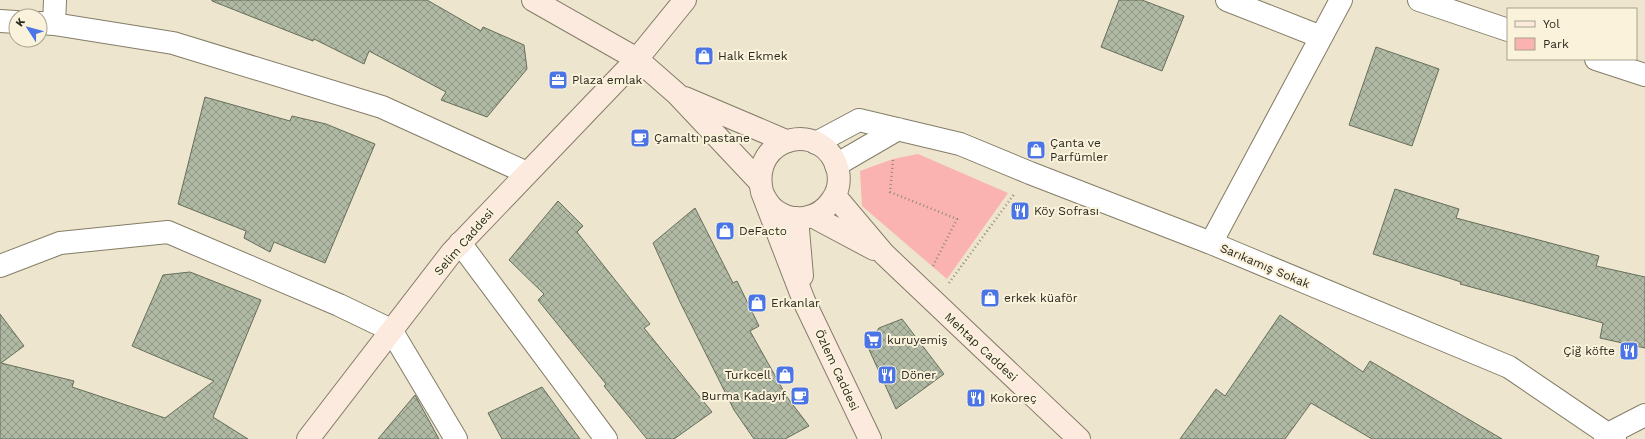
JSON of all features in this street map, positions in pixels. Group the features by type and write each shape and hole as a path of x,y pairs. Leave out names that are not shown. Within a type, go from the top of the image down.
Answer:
{"main road":[{"path":"533,0 637,59 677,94 760,186 767,202 775,210 785,216 804,217 884,254"},
{"name":"Selim Caddesi","path":"308,439 391,330 460,243 637,59 685,0"},
{"path":"677,94 786,141"},
{"path":"760,186 761,168 766,156 775,147 786,141 801,139 816,143 825,148 832,156 839,176 835,196 821,211 804,217"},
{"name":"Özlem Caddesi","path":"760,186 804,301 870,439"},
{"path":"835,196 884,254"},
{"path":"804,217 804,301"},
{"name":"Mehtap Caddesi","path":"884,254 1079,439"}],"street":[{"path":"48,21 55,0"},
{"path":"1227,0 1321,37"},
{"path":"1211,243 1341,0"},
{"path":"1418,0 1507,30"},
{"path":"48,24 173,43 382,107 527,173"},
{"path":"1599,60 1645,75"},
{"name":"Sarıkamış Sokak","path":"816,143 859,120 960,144 1030,173 1211,243 1509,367 1609,437"},
{"path":"836,165 898,129"},
{"path":"0,266 60,243 168,232 339,305 391,330 456,439"},
{"path":"460,243 606,439"},
{"path":"1609,437 1645,415"}],"path":[{"path":"893,159 890,192 957,219 929,297"},
{"path":"929,297 1030,173"}],"green space":[{"path":"918,154 1008,193 947,279 862,206 860,171 893,159"}],"building":[{"path":"212,0 427,0 481,31 483,27 524,45 527,69 487,117 441,100 446,92 369,51 364,64 314,39 313,41"},
{"path":"1119,0 1142,0 1184,16 1162,71 1101,47"},
{"path":"1376,47 1439,69 1412,146 1349,125"},
{"path":"205,97 290,121 292,116 326,124 375,144 325,263 274,242 270,252 244,238 246,231 178,204"},
{"path":"1395,189 1459,209 1456,218 1599,256 1596,266 1645,277 1645,348 1600,338 1603,323 1460,284 1461,282 1373,254"},
{"path":"558,201 583,226 577,232 650,324 644,328 712,412 674,439 647,439 604,386 606,384 538,300 544,294 509,260"},
{"path":"695,208 733,283 737,281 759,326 750,331 787,397 809,426 785,439 754,439 734,410 680,302 653,243"},
{"path":"190,272 261,300 213,417 248,439 0,439 0,314 24,346 1,363 74,381 72,387 165,418 214,381 132,346 163,275"},
{"path":"1280,315 1363,372 1370,361 1502,439 1372,439 1311,403 1285,439 1180,439 1216,389 1225,396"},
{"path":"902,319 944,374 896,409 867,345 879,328"},
{"path":"542,387 580,439 502,439 488,413"},
{"path":"415,395 439,439 378,439"}],"place":[{"name":"Halk Ekmek","path":"704,56"},
{"name":"Plaza emlak","path":"558,80"},
{"name":"Çamaltı pastane","path":"640,138"},
{"name":"Çanta ve Parfümler","path":"1036,150"},
{"name":"Köy Sofrası","path":"1020,211"},
{"name":"DeFacto","path":"725,231"},
{"name":"erkek küaför","path":"990,298"},
{"name":"Erkanlar","path":"757,303"},
{"name":"kuruyemiş","path":"873,340"},
{"name":"Çiğ köfte","path":"1629,351"},
{"name":"Turkcell","path":"785,375"},
{"name":"Döner","path":"887,375"},
{"name":"Burma Kadayıf","path":"800,396"},
{"name":"Kokoreç","path":"976,398"}]}
